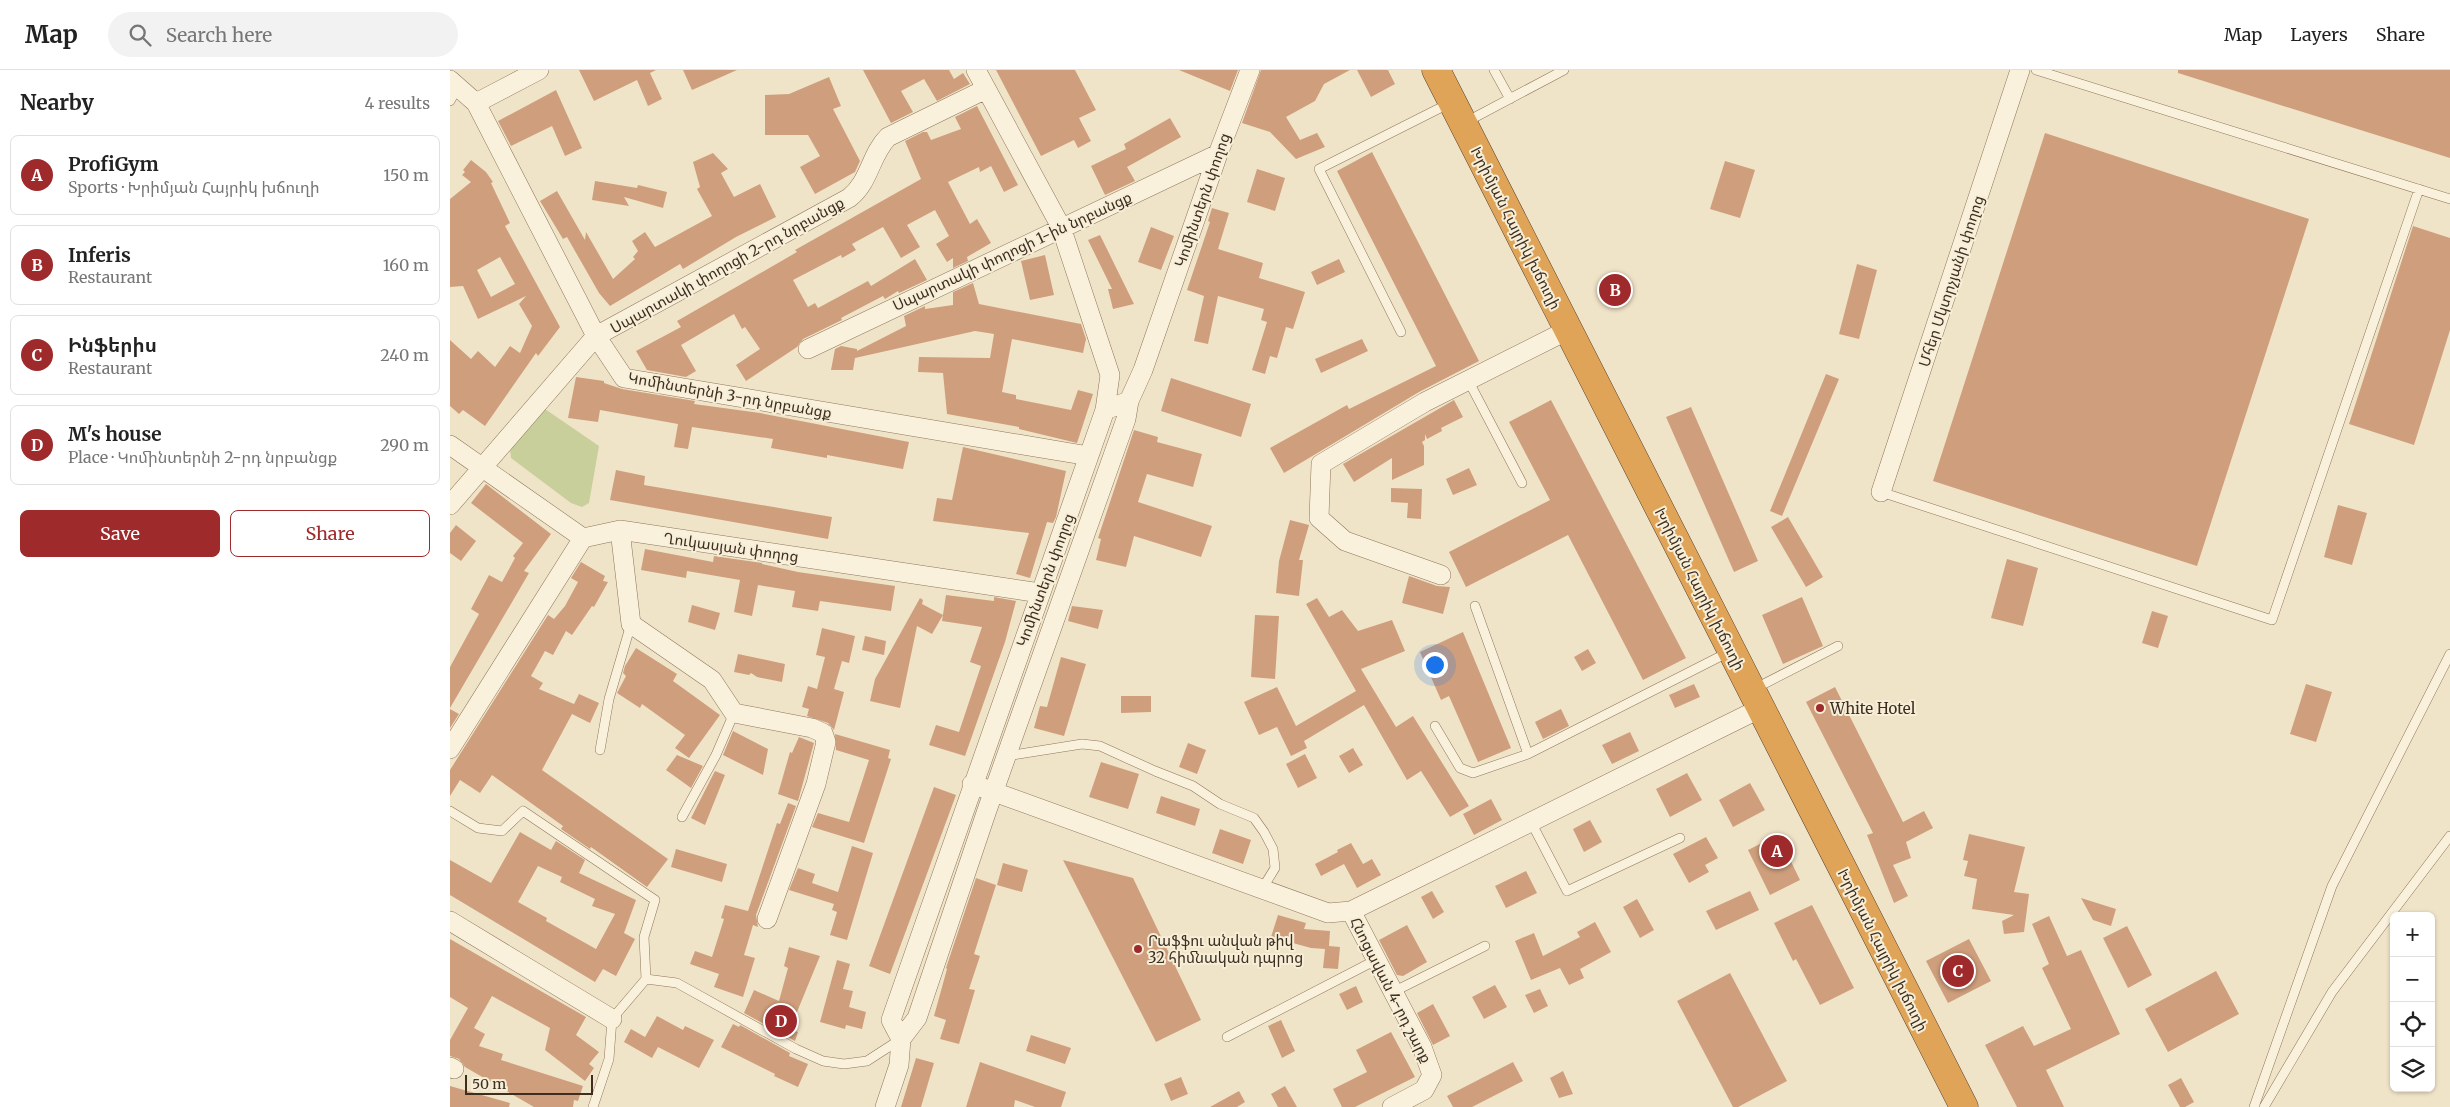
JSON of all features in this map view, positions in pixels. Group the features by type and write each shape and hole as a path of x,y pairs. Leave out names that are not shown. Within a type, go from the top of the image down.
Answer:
{"highway":[{"name":"Խրիմյան Հայրիկ խճուղի","path":"1436,70 1964,1107"}],"street":[{"path":"476,103 539,70"},
{"name":"Կոմինտերն փողոց","path":"885,1107 899,1065 901,1039 891,1020 972,784 1105,410 1110,375 1061,227 976,70"},
{"name":"Կոմինտերն փողոց","path":"901,1039 917,1018 1006,756 1126,419 1129,401 1143,370 1218,154 1250,70"},
{"name":"Մհեր Մկտրչյանի փողոց","path":"1881,492 2020,70"},
{"name":"Կոմինտերնի 3-րդ նրբանցք","path":"453,89 476,103 596,336 624,378 1089,456"},
{"name":"Սպարտակի փողոցի 2-րդ նրբանցք","path":"450,505 596,336 849,198 859,190 880,145 888,137 986,89"},
{"name":"Սպարտակի փողոցի 1-ին նրբանցք","path":"808,349 1061,227 1218,154"},
{"path":"1441,575 1345,541 1319,518 1321,464 1426,402 1568,330"},
{"path":"1105,410 1129,401"},
{"path":"450,445 583,538 450,749"},
{"path":"620,530 631,624 712,680 734,713 812,728 823,733 826,742 816,784 767,919"},
{"name":"Ղուկասյան փողոց","path":"583,538 620,530 1040,593"},
{"path":"972,784 1328,913 1350,911 1530,822 1756,699"},
{"name":"Հնոցավան 4-րդ շարք","path":"1350,911 1422,1047 1432,1075 1424,1090 1392,1107"},
{"path":"450,921 612,1019"}],"lane":[{"path":"1494,70 1510,99"},
{"path":"1401,332 1319,169 1458,112 1510,99 1564,70"},
{"path":"2036,70 2450,199"},
{"path":"1881,492 2272,620 2419,189"},
{"path":"1468,380 1522,484"},
{"path":"1475,606 1528,754"},
{"path":"600,750 608,699 631,624"},
{"path":"1756,699 1838,646"},
{"path":"1435,726 1460,768 1473,773 1528,754 1731,650"},
{"path":"2254,1107 2332,886 2450,654"},
{"path":"682,817 716,755 734,713"},
{"path":"1006,756 1082,744 1100,746 1193,786 1220,804 1254,818 1264,832 1273,849 1275,868 1262,889"},
{"path":"450,811 478,828 502,830 523,811 656,900 644,937 646,979 612,1019 609,1059 593,1107"},
{"path":"1530,822 1567,891 1680,838"},
{"path":"2264,1107 2332,992 2450,836"},
{"path":"1393,992 1485,946"},
{"path":"1227,1037 1376,960"},
{"path":"646,979 677,983 796,1049 823,1061 844,1064 867,1061 901,1039"}],"green space":[{"path":"545,409 599,446 589,503 582,507 571,503 511,458 510,449"}],"building":[{"path":"579,70 656,70 650,73 662,99 648,106 637,80 594,101"},
{"path":"683,70 737,70 692,90"},
{"path":"863,70 949,70 954,79 963,73 970,84 937,101 924,79 901,91 913,112 891,123"},
{"path":"996,70 1075,70 1096,110 1079,118 1091,141 1078,148 1074,140 1041,156"},
{"path":"1179,70 1238,70 1230,91"},
{"path":"1261,70 1350,70 1324,84 1315,101 1286,117 1300,140 1317,133 1325,147 1296,159 1270,132 1242,123"},
{"path":"1357,70 1388,70 1395,84 1371,97"},
{"path":"2178,70 2450,70 2450,158 2178,73"},
{"path":"829,77 841,106 833,109 860,161 855,172 815,194 800,167 820,156 808,135 765,135 765,95 789,94"},
{"path":"556,90 582,148 565,156 552,126 511,146 498,121"},
{"path":"977,106 1018,185 1004,192 991,166 980,172 979,167 948,182 970,224 977,219 991,243 967,257 968,261 953,268 953,258 947,262 936,244 949,236 935,210 907,225 920,247 901,258 883,227 852,244 856,250 842,258 841,255 793,280 808,307 815,303 818,308 868,281 871,286 915,259 927,280 899,293 898,291 885,299 883,296 841,318 842,320 803,339 797,347 746,381 736,365 760,349 745,327 742,329 734,314 681,345 696,371 686,377 647,370 636,351 681,327 677,321 797,252 795,250 921,179 905,141 923,132 927,132 931,140 961,129 955,117"},
{"path":"1170,118 1181,137 1127,167 1135,181 1105,195 1091,166 1126,149 1124,144"},
{"path":"2045,133 2309,219 2197,566 1933,481"},
{"path":"1372,152 1479,361 1419,392 1284,473 1270,448 1347,405 1349,409 1436,366 1337,171"},
{"path":"713,153 728,169 721,173 734,197 760,184 776,217 736,237 683,269 680,264 610,306 599,293 567,237 563,239 540,201 557,191 585,240 586,232 613,279 635,259 633,257 638,251 632,241 645,232 655,247 712,216 697,189 700,187 693,162"},
{"path":"471,160 486,172 493,182 491,183 510,223 505,226 560,327 538,356 536,353 485,426 463,410 459,414 450,406 450,340 471,359 478,351 495,367 510,346 520,353 532,326 519,304 526,296 478,319 463,286 450,287 450,199 471,182 462,175 465,172 463,170","holes":["500,257 515,284 491,297 477,270"]},
{"path":"1725,161 1755,170 1740,218 1710,209"},
{"path":"1257,169 1285,178 1275,211 1247,202"},
{"path":"595,181 637,188 638,185 667,192 663,208 624,197 629,206 592,200"},
{"path":"1212,208 1229,213 1218,249 1263,263 1259,278 1305,292 1293,329 1286,327 1277,358 1270,356 1265,374 1252,370 1267,322 1261,320 1264,309 1218,296 1208,344 1194,341 1204,296 1187,290 1210,222 1208,221"},
{"path":"2413,226 2450,238 2450,330 2414,445 2349,424"},
{"path":"1151,227 1174,236 1161,270 1138,262"},
{"path":"1100,235 1134,304 1113,309 1108,289 1112,289 1088,240"},
{"path":"1045,255 1054,295 1030,300 1021,261"},
{"path":"1339,259 1345,272 1317,285 1311,272"},
{"path":"1857,264 1877,270 1859,339 1839,334"},
{"path":"973,283 979,304 1081,324 1086,339 1083,353 1012,339 1002,392 1016,395 1016,399 1071,410 1078,390 1093,394 1077,443 1019,429 1019,427 947,414 943,373 918,372 919,357 990,358 994,334 975,331 855,358 853,370 831,370 835,349 841,346 857,349 857,351 906,326 904,316 925,306 925,309 953,305 953,292"},
{"path":"1362,339 1368,351 1321,373 1315,359"},
{"path":"1826,374 1839,379 1782,516 1770,511"},
{"path":"576,377 604,381 604,383 622,389 695,401 694,404 760,413 909,442 903,469 827,455 827,458 771,448 773,439 692,427 688,449 674,447 678,424 600,410 598,422 568,418"},
{"path":"1171,378 1251,404 1241,437 1161,411"},
{"path":"1454,400 1463,417 1441,428 1442,431 1427,439 1425,434 1425,440 1422,442 1424,446 1424,465 1392,480 1392,458 1354,482 1343,464"},
{"path":"1551,400 1686,658 1643,680 1568,535 1466,587 1449,552 1550,500 1509,422"},
{"path":"1691,407 1758,561 1734,572 1666,417"},
{"path":"1134,430 1158,437 1157,442 1202,454 1193,487 1147,474 1138,502 1212,526 1201,557 1134,536 1126,567 1096,560 1101,539 1098,538"},
{"path":"963,447 1066,471 1056,517 1053,523 1047,522 1030,578 1016,574 1029,533 933,521 937,498 952,500"},
{"path":"1469,468 1477,485 1453,495 1446,479"},
{"path":"616,470 645,476 644,485 832,517 828,539 610,500"},
{"path":"486,484 551,534 524,571 529,573 450,708 450,667 479,614 471,609 489,575 502,582 515,558 513,556 523,543 471,503"},
{"path":"1391,488 1422,489 1421,519 1407,518 1408,503 1391,502"},
{"path":"2338,505 2367,513 2352,565 2324,557"},
{"path":"1788,517 1823,577 1806,587 1771,527"},
{"path":"1290,520 1309,525 1299,560 1303,560 1299,596 1276,593 1279,561"},
{"path":"456,525 476,541 461,561 450,553 450,533"},
{"path":"645,549 713,562 714,556 762,563 798,572 895,586 891,611 820,601 818,611 792,607 795,591 758,585 752,616 734,612 740,580 687,571 686,578 641,570"},
{"path":"2007,559 2038,568 2023,626 1991,618"},
{"path":"581,562 605,576 603,581 608,582 594,607 592,606 572,635 566,631 553,655 545,651 531,676 543,683 539,689 574,704 579,694 599,703 590,723 572,714 542,770 668,859 647,887 591,847 590,849 561,829 563,826 492,775 480,793 460,780 450,796 450,770 548,615 554,619 565,606 578,582 571,578"},
{"path":"1409,576 1437,586 1450,587 1443,614 1402,603"},
{"path":"946,595 994,601 994,597 1016,601 1005,642 965,756 929,745 936,725 959,732 981,666 970,662 982,627 942,621"},
{"path":"1802,597 1823,646 1783,664 1762,615"},
{"path":"920,598 923,600 922,604 943,615 932,634 917,626 900,708 870,701 875,679"},
{"path":"1317,598 1329,617 1342,610 1358,631 1392,620 1405,651 1361,669 1396,727 1413,716 1469,806 1450,817 1421,771 1407,780 1364,705 1304,741 1307,748 1291,756 1277,727 1259,735 1244,702 1277,687 1296,726 1356,691 1306,604"},
{"path":"692,605 720,613 715,630 688,622"},
{"path":"1072,606 1103,610 1098,629 1068,621"},
{"path":"2152,611 2168,616 2158,648 2142,643"},
{"path":"1255,615 1279,616 1275,679 1251,677"},
{"path":"822,628 855,636 849,663 842,661 834,689 844,692 834,730 828,723 807,716 809,709 802,707 808,686 817,689 825,657 816,655"},
{"path":"1463,632 1511,748 1478,762 1449,696 1441,700 1420,652"},
{"path":"865,636 886,641 884,655 862,650"},
{"path":"636,648 677,674 673,681 720,715 689,758 675,748 685,735 642,704 640,708 617,693 626,676 623,673 625,666"},
{"path":"1588,649 1596,663 1582,671 1574,657"},
{"path":"738,654 785,664 782,682 757,677 751,673 749,675 734,672"},
{"path":"1061,657 1086,664 1064,736 1034,728 1040,706 1047,707"},
{"path":"1694,684 1700,697 1675,708 1669,695"},
{"path":"2306,684 2332,692 2316,742 2290,734"},
{"path":"1835,687 1903,822 1924,811 1933,828 1906,842 1911,858 1893,865 1908,896 1894,903 1867,835 1873,833 1806,702"},
{"path":"1121,696 1151,696 1151,712 1121,713"},
{"path":"450,709 459,714 450,728"},
{"path":"1561,709 1569,726 1543,739 1535,722"},
{"path":"733,731 768,749 763,775 723,755"},
{"path":"1630,732 1639,751 1612,764 1602,745"},
{"path":"835,734 890,750 888,758 891,759 864,843 812,827 818,813 849,822 869,760 836,750"},
{"path":"799,737 814,743 798,801 778,794 790,752 792,753"},
{"path":"1188,743 1206,750 1197,774 1179,767"},
{"path":"1353,748 1363,765 1349,773 1339,756"},
{"path":"1305,754 1317,778 1298,788 1286,764"},
{"path":"677,755 703,766 691,788 666,770"},
{"path":"1101,762 1139,774 1128,809 1089,797"},
{"path":"715,771 725,775 705,825 691,818"},
{"path":"1687,773 1702,800 1670,817 1656,789"},
{"path":"1750,783 1765,810 1733,827 1719,800"},
{"path":"934,787 956,795 890,974 869,966"},
{"path":"1161,796 1200,809 1195,826 1156,813"},
{"path":"1491,799 1502,820 1474,835 1463,814"},
{"path":"788,803 796,806 756,915 758,927 753,925 744,955 755,958 743,997 714,987 719,974 690,964 695,951 712,957 724,919 721,918 725,905 748,911 777,823 780,824"},
{"path":"1590,820 1602,842 1584,852 1573,829"},
{"path":"1220,829 1251,840 1243,864 1212,853"},
{"path":"520,832 551,850 556,841 585,860 579,873 636,900 624,933 635,939 616,976 603,969 595,982 450,895 450,860 491,883","holes":["538,866 562,877 560,882 595,899 592,906 615,914 596,949 546,921 547,918 518,902"]},
{"path":"1969,834 2025,847 2014,892 2029,894 2024,932 2004,934 2002,921 2014,915 1972,909 1977,879 1964,876 1968,861 1963,860"},
{"path":"1778,835 1800,880 1770,895 1748,850"},
{"path":"1706,837 1718,858 1705,865 1709,872 1689,883 1673,854"},
{"path":"1351,843 1363,864 1372,859 1381,875 1357,888 1344,864 1321,876 1315,864"},
{"path":"852,846 873,853 847,940 830,935 837,912 832,910 834,904 789,890 798,868 815,874 812,883 838,892"},
{"path":"676,849 727,864 722,882 671,867"},
{"name":"Րաֆֆու անվան թիվ 32 հիմնական դպրոց","path":"1063,860 1133,878 1201,1020 1156,1042"},
{"path":"1003,863 1028,870 1022,892 997,885"},
{"path":"1526,871 1537,893 1506,908 1495,886"},
{"path":"976,878 996,885 974,954 980,956 969,989 975,990 959,1044 940,1039 946,1020 934,1016 946,968"},
{"path":"1432,891 1444,912 1433,919 1421,897"},
{"path":"1750,891 1759,910 1716,930 1706,911"},
{"path":"2081,898 2116,909 2111,926 2093,920"},
{"path":"1637,899 1654,930 1640,938 1623,907"},
{"path":"1812,905 1854,988 1820,1005 1796,959 1793,961 1774,923"},
{"path":"1278,915 1306,923 1304,929 1330,931 1329,946 1340,947 1338,969 1323,968 1325,949 1311,948 1271,937"},
{"path":"2049,916 2067,956 2081,950 2120,1034 2046,1070 2064,1107 2017,1107 1985,1045 2023,1026 2034,1046 2071,1029 2042,968 2049,964 2032,924"},
{"path":"1595,922 1611,952 1580,969 1584,978 1569,985 1560,968 1531,980 1515,941 1534,933 1543,956 1580,937 1577,932"},
{"path":"1407,925 1427,962 1403,976 1397,975 1379,940"},
{"path":"2127,926 2152,975 2128,988 2103,938"},
{"path":"450,939 586,1017 576,1035 599,1052 589,1064 594,1068 585,1081 545,1050 550,1028 492,996 474,1028 485,1034 479,1046 503,1054 501,1060 583,1086 578,1101 574,1100 573,1107 534,1107 465,1067 459,1059 450,1056 450,1040 468,1008 450,997"},
{"path":"1969,939 1991,981 1948,1003 1926,961"},
{"path":"789,947 820,956 790,1029 798,1032 795,1041 744,1013 754,990 779,1001 788,968 784,966"},
{"path":"837,960 850,964 843,989 853,991 849,1007 866,1012 862,1029 846,1025 845,1029 820,1022"},
{"path":"2216,971 2239,1014 2168,1052 2145,1009"},
{"path":"1730,973 1787,1081 1738,1107 1733,1107 1677,1001"},
{"path":"1495,985 1507,1007 1484,1019 1472,997"},
{"path":"1356,986 1363,1002 1347,1010 1339,994"},
{"path":"1540,989 1548,1006 1534,1013 1525,995"},
{"path":"1433,1004 1450,1036 1433,1045 1417,1013"},
{"path":"657,1016 683,1030 685,1026 714,1040 699,1068 658,1047 652,1058 624,1042 631,1029 645,1037"},
{"path":"1281,1020 1295,1051 1282,1058 1268,1026"},
{"path":"733,1024 739,1027 740,1025 790,1053 789,1056 808,1064 798,1087 721,1047"},
{"path":"1391,1032 1415,1077 1355,1107 1342,1107 1333,1089 1367,1072 1356,1050"},
{"path":"1031,1035 1071,1048 1065,1064 1026,1051"},
{"path":"916,1058 934,1063 921,1107 901,1107"},
{"path":"980,1062 1066,1092 1061,1107 1035,1107 1015,1100 1014,1107 966,1107"},
{"path":"1513,1062 1523,1081 1472,1107 1453,1107 1447,1096"},
{"path":"1563,1071 1573,1094 1559,1098 1550,1078"},
{"path":"1181,1077 1188,1094 1171,1101 1164,1084"},
{"path":"2181,1078 2194,1102 2185,1107 2180,1107 2168,1085"},
{"path":"450,1086 510,1103 509,1107 450,1107"},
{"path":"1285,1086 1297,1107 1278,1107 1271,1094"},
{"path":"1239,1091 1245,1102 1237,1107 1210,1107"}],"place":[{"name":"Inferis","path":"1615,290"},
{"name":"White Hotel","path":"1820,708"},
{"name":"ProfiGym","path":"1777,851"},
{"name":"Րաֆֆու անվան թիվ 32 հիմնական դպրոց","path":"1138,949"},
{"name":"Ինֆերիս","path":"1958,971"},
{"name":"M's house","path":"781,1021"}]}
